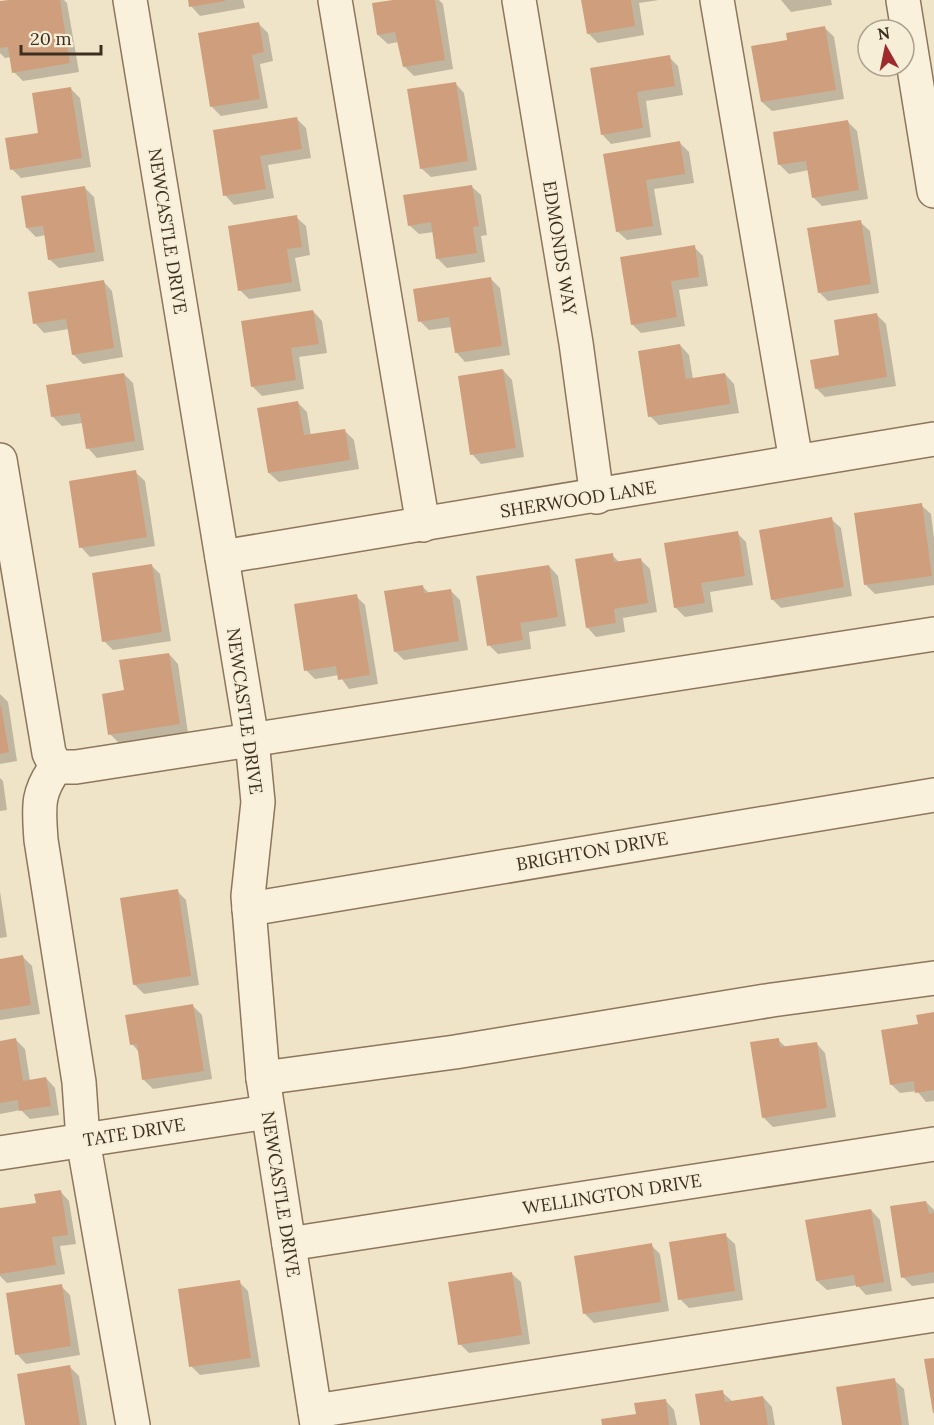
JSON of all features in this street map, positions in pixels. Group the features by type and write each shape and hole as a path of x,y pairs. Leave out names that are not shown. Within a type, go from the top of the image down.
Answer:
{"street":[{"name":"NEWCASTLE DRIVE","path":"130,0 252,740 258,802 248,896 263,1078 316,1418"},
{"path":"335,0 423,525"},
{"name":"EDMONDS WAY","path":"519,0 576,343 597,497"},
{"path":"717,0 796,461"},
{"path":"903,0 934,191"},
{"name":"SHERWOOD LANE","path":"222,557 597,497 934,439"},
{"path":"0,460 49,753 56,767"},
{"path":"56,767 76,767 934,634"},
{"path":"56,767 45,783 39,800 41,840 79,1082 83,1140 133,1425"},
{"name":"BRIGHTON DRIVE","path":"249,909 934,795"},
{"path":"263,1078 455,1052 772,1000 934,978"},
{"name":"TATE DRIVE","path":"0,1153 267,1112"},
{"name":"WELLINGTON DRIVE","path":"289,1244 934,1144"},
{"path":"316,1418 934,1315"}],"building":[{"path":"60,0 70,63 12,73 8,47 0,48 0,1"},
{"path":"188,0 225,0 225,1 189,7"},
{"path":"393,0 435,0 445,60 403,67 395,32 377,35 372,3"},
{"path":"581,0 631,0 635,26 587,34"},
{"path":"259,22 264,52 252,55 260,99 210,107 198,33"},
{"path":"825,26 836,90 761,102 751,46 787,40 786,33"},
{"path":"670,55 675,86 637,92 643,128 601,135 590,68"},
{"path":"456,82 468,161 420,169 407,89"},
{"path":"71,87 82,158 10,170 5,138 38,133 32,93"},
{"path":"297,117 302,149 260,156 266,189 223,196 213,130"},
{"path":"848,120 859,190 812,198 806,161 778,165 773,132"},
{"path":"680,141 685,174 646,180 653,226 616,232 603,154"},
{"path":"472,185 479,226 473,227 477,253 436,259 431,222 408,226 403,195"},
{"path":"85,186 95,252 48,260 43,226 26,228 21,196"},
{"path":"297,215 302,247 287,249 292,282 238,291 228,226"},
{"path":"861,220 871,284 818,293 807,228"},
{"path":"695,245 699,277 671,281 677,317 631,325 620,257"},
{"path":"491,277 502,346 455,353 449,317 418,322 413,289"},
{"path":"104,280 114,348 72,355 66,319 33,324 28,292"},
{"path":"313,310 319,344 291,348 296,380 251,387 241,321"},
{"path":"877,313 887,377 815,389 810,360 839,355 834,320"},
{"path":"680,344 686,379 725,373 730,404 648,417 638,351"},
{"path":"503,369 516,448 470,455 458,376"},
{"path":"124,373 135,441 86,449 80,413 51,417 46,385"},
{"path":"298,401 304,435 345,429 350,460 268,473 257,408"},
{"path":"136,470 147,537 79,548 69,481"},
{"path":"922,503 932,576 864,585 854,513"},
{"path":"832,517 844,587 771,600 759,530"},
{"path":"738,531 745,576 701,583 705,603 674,608 664,543"},
{"path":"613,553 614,562 641,558 648,603 614,609 616,623 586,628 575,559"},
{"path":"152,564 162,632 102,642 92,573"},
{"path":"549,565 558,617 520,623 523,640 487,646 476,576"},
{"path":"423,585 424,593 451,589 459,641 394,652 384,591"},
{"path":"357,594 370,675 338,680 336,666 304,671 294,604"},
{"path":"169,653 180,724 108,735 102,694 124,690 119,660"},
{"path":"0,707 9,752 0,754"},
{"path":"178,889 191,976 133,985 120,898"},
{"path":"23,955 31,1005 0,1010 0,959"},
{"path":"193,1004 204,1071 142,1080 137,1044 130,1045 125,1015"},
{"path":"934,1012 934,1090 915,1093 914,1081 890,1085 881,1030 918,1024 916,1015"},
{"path":"16,1038 23,1081 46,1077 51,1106 19,1111 18,1100 0,1103 0,1041"},
{"path":"779,1038 780,1047 817,1042 827,1108 762,1118 750,1042"},
{"path":"61,1190 68,1235 52,1237 56,1265 0,1274 0,1208 36,1203 34,1194"},
{"path":"926,1201 929,1214 934,1213 934,1272 901,1278 890,1206"},
{"path":"871,1209 884,1282 856,1287 854,1275 816,1281 805,1220"},
{"path":"726,1233 735,1291 678,1300 669,1242"},
{"path":"652,1243 661,1302 583,1314 574,1256"},
{"path":"512,1272 522,1335 458,1345 448,1282"},
{"path":"240,1280 251,1358 189,1367 178,1289"},
{"path":"62,1284 71,1346 15,1355 6,1293"},
{"path":"934,1358 934,1413 933,1413 924,1359"},
{"path":"70,1365 80,1425 25,1425 17,1374"},
{"path":"895,1378 902,1425 842,1425 836,1387"},
{"path":"723,1390 725,1402 763,1396 768,1425 700,1425 695,1394"},
{"path":"666,1399 669,1425 602,1425 601,1419 636,1414 634,1403"}]}
